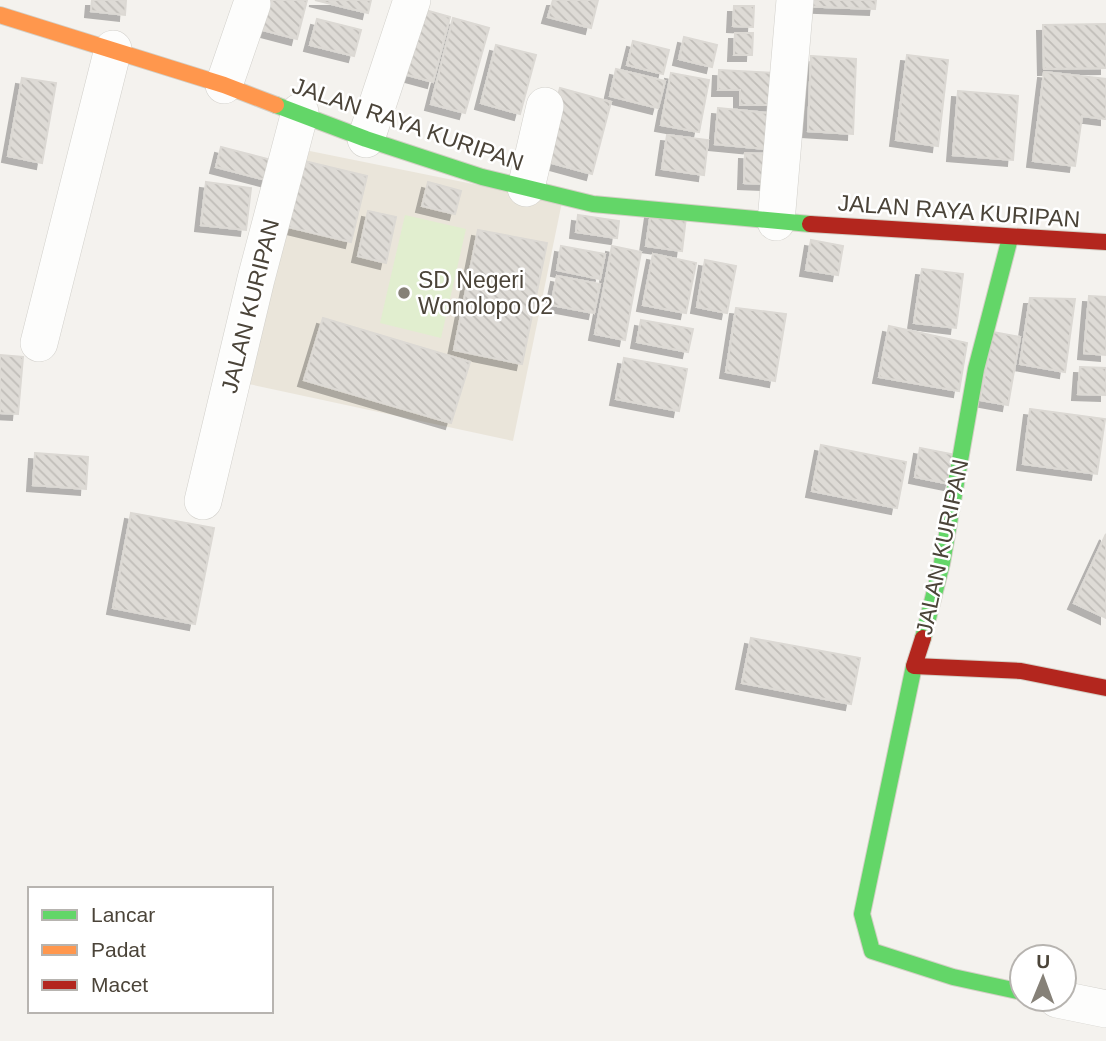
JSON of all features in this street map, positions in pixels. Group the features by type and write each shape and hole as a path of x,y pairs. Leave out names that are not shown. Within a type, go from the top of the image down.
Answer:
{"street":[{"path":"366,139 412,0"},
{"path":"776,222 795,0"},
{"path":"225,85 251,4"},
{"name":"JALAN RAYA KURIPAN","path":"0,15 225,85 366,139 482,177 593,204 776,222 1106,243"},
{"path":"39,343 113,49"},
{"path":"526,188 545,106"},
{"name":"JALAN KURIPAN","path":"203,501 256,279 300,112"},
{"name":"JALAN KURIPAN","path":"1010,238 972,385 940,580 930,621 914,666 1021,671 1106,688"},
{"path":"914,666 862,914 872,951 953,977 1008,989"},
{"path":"1078,1003 1106,1009"}],"shaded area":[{"name":"SD Negeri Wonolopo 02","path":"295,148 562,202 513,441 244,383"}],"green space":[{"path":"405,215 466,229 441,338 380,323"}],"building":[{"path":"92,0 126,0 125,15 91,11"},
{"path":"267,0 307,0 297,39 259,29"},
{"path":"315,0 371,0 368,13"},
{"path":"553,0 598,0 591,28 548,17"},
{"path":"799,0 876,0 875,9 798,6"},
{"path":"734,6 754,6 753,27 733,26"},
{"path":"418,8 450,17 433,82 400,73"},
{"path":"453,18 489,28 465,113 431,104"},
{"path":"317,19 361,30 354,56 310,45"},
{"path":"1106,24 1106,68 1044,69 1043,25"},
{"path":"735,33 753,33 752,55 734,55"},
{"path":"684,37 717,45 712,67 679,59"},
{"path":"633,41 669,50 663,74 627,65"},
{"path":"496,45 536,55 520,114 481,103"},
{"path":"907,55 948,60 938,146 896,140"},
{"path":"811,56 856,59 853,134 808,131"},
{"path":"616,69 665,81 658,108 610,96"},
{"path":"719,70 774,73 773,105 740,105 740,90 718,90"},
{"path":"1044,72 1106,79 1106,119 1082,116 1075,166 1033,161"},
{"path":"671,73 709,80 699,132 661,125"},
{"path":"22,78 56,83 42,163 8,156"},
{"path":"560,88 611,102 592,174 541,160"},
{"path":"958,91 1018,96 1013,160 953,155"},
{"path":"718,108 778,114 775,150 715,144"},
{"path":"667,135 708,140 704,175 662,169"},
{"path":"221,147 275,161 270,181 216,167"},
{"path":"745,153 768,154 767,184 744,183"},
{"path":"300,160 367,176 351,242 284,226"},
{"path":"206,182 251,188 246,230 201,225"},
{"path":"428,182 461,191 455,214 422,206"},
{"path":"368,211 396,217 386,263 358,256"},
{"path":"651,212 686,217 682,251 646,246"},
{"path":"578,215 619,221 617,238 576,232"},
{"path":"478,230 547,243 522,364 454,350"},
{"path":"811,240 843,246 838,275 806,270"},
{"path":"561,246 605,254 600,279 557,270"},
{"path":"612,246 641,252 625,340 595,334"},
{"path":"653,254 696,263 686,313 643,305"},
{"path":"705,260 736,266 727,313 697,307"},
{"path":"922,269 963,274 956,328 914,323"},
{"path":"557,276 600,284 594,313 551,305"},
{"path":"1089,296 1106,297 1106,355 1084,353"},
{"path":"1030,298 1075,299 1065,372 1020,364"},
{"path":"736,308 786,314 775,381 726,372"},
{"path":"323,318 470,362 451,423 304,380"},
{"path":"641,320 693,329 688,352 637,342"},
{"path":"889,326 967,343 959,391 879,377"},
{"path":"993,332 1020,337 1008,405 980,400"},
{"path":"0,355 23,357 18,414 0,413"},
{"path":"624,358 687,369 679,411 616,399"},
{"path":"1080,367 1106,368 1106,395 1078,394"},
{"path":"1030,409 1105,419 1097,474 1023,464"},
{"path":"821,445 906,462 897,508 812,491"},
{"path":"920,448 956,455 950,484 915,477"},
{"path":"35,453 88,457 86,489 33,485"},
{"path":"131,513 214,528 195,624 113,608"},
{"path":"1106,534 1106,618 1074,603"},
{"path":"751,638 860,658 851,704 742,683"}],"traffic: fast":[{"path":"276,105 366,139 482,177 593,204 810,224"},
{"path":"923,638 942,563 976,369 1010,238"},
{"path":"914,666 862,914 872,951 953,977 1008,989"}],"traffic: slow":[{"path":"0,15 224,85 276,105"}],"traffic: jam":[{"path":"810,224 1106,242"},
{"path":"923,638 914,666 1021,671 1106,688"}],"place":[{"name":"SD Negeri Wonolopo 02","path":"404,293"}]}
